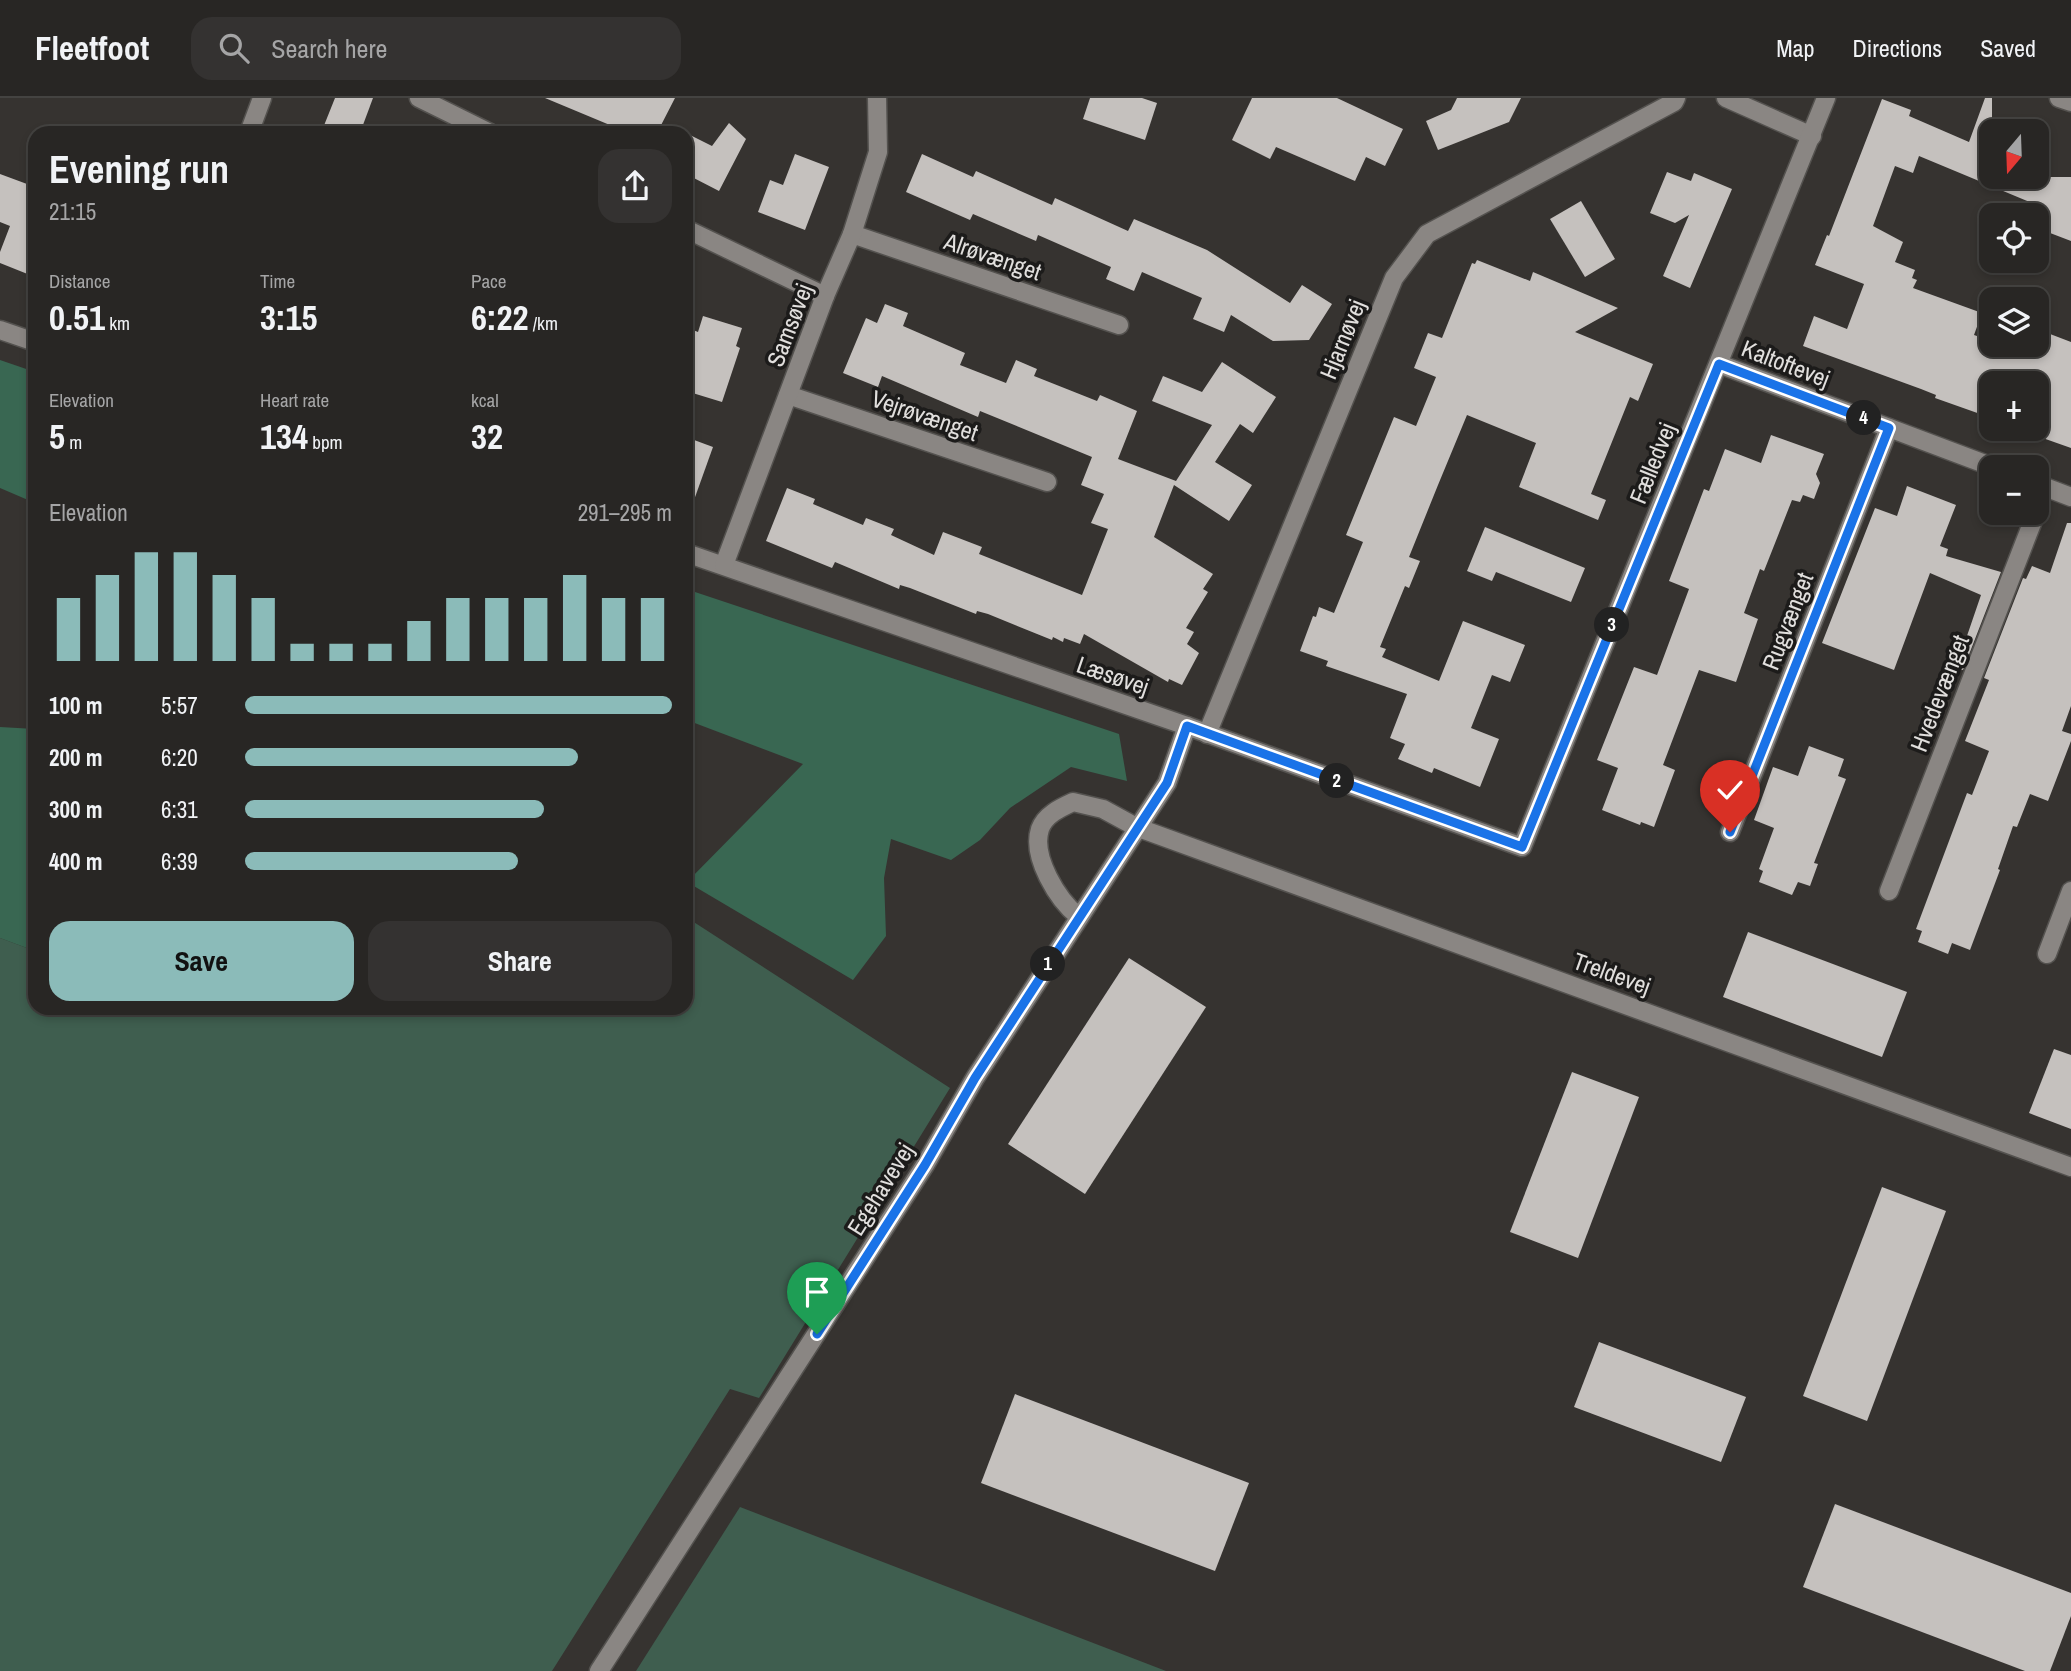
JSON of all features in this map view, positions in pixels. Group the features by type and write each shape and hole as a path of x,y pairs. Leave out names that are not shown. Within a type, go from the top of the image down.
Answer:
{"street":[{"path":"251,126 262,98"},
{"path":"419,98 476,126"},
{"name":"Samsøvej","path":"724,565 825,296 852,234 877,152 877,98"},
{"name":"Hjarnøvej","path":"1207,734 1394,278 1427,234 1674,102 1676,98"},
{"path":"1726,98 1812,136"},
{"name":"Fælledvej","path":"1522,847 1826,98"},
{"path":"2059,98 2071,102"},
{"path":"693,232 825,296"},
{"name":"Alrøvænget","path":"852,234 1119,325"},
{"path":"0,330 28,340"},
{"name":"Kaltoftevej","path":"1719,364 1979,462"},
{"name":"Vejrøvænget","path":"788,395 1046,482"},
{"name":"Rugvænget","path":"1730,832 1889,428"},
{"path":"2049,489 2071,497"},
{"name":"Hvedevænget","path":"1889,891 2031,525"},
{"name":"Læsøvej","path":"693,555 1187,726 1522,847"},
{"name":"Egehavevej","path":"599,1671 925,1165 975,1078 1078,916 1167,783 1187,726"},
{"name":"Treldevej","path":"1078,916 1063,904 1038,852 1040,829 1052,812 1073,802 1103,809 1136,827 2071,1167"},
{"path":"2047,954 2071,891"}],"green space":[{"path":"0,360 28,370 28,500 0,488"},
{"path":"693,591 1119,734 1127,781 1071,767 1010,808 980,840 951,860 891,839 884,878 886,936 853,980 693,886 693,876 803,764 693,722"},
{"path":"0,727 28,729 28,948 0,938"},
{"path":"693,922 950,1088 759,1398 730,1389 552,1671 0,1671 0,938 28,948 28,1015 693,1015"},
{"path":"740,1507 1166,1671 636,1671"}],"building":[{"path":"335,98 373,98 363,126 324,126"},
{"path":"545,98 675,98 661,126 612,126"},
{"path":"1090,98 1142,98 1157,103 1145,140 1083,119"},
{"path":"1252,98 1337,98 1403,129 1385,166 1366,157 1355,181 1276,147 1270,159 1232,140"},
{"path":"1457,98 1521,98 1509,122 1438,150 1426,121 1451,110"},
{"path":"1985,98 1992,98 1992,119 1979,119 1979,181 1919,156 1913,173 1895,166 1873,226 1903,242 1895,262 1915,270 1912,278 1917,280 1913,288 1979,312 1974,335 1979,337 1979,357 2049,357 2049,334 2071,342 2071,448 2049,440 2049,371 1979,371 1979,414 1935,398 1936,395 1921,389 1803,346 1814,316 1847,329 1864,284 1815,265 1827,235 1829,236 1882,99 1911,110 1909,116 1969,142"},
{"path":"729,123 746,139 719,191 693,178 693,136 712,146"},
{"path":"795,154 829,167 805,230 758,212 770,180 783,185"},
{"path":"922,154 973,177 976,171 1052,205 1055,198 1128,231 1134,219 1207,250 1290,303 1302,285 1332,304 1309,340 1273,341 1231,315 1224,332 1193,319 1202,298 1142,272 1134,291 1106,279 1111,267 1038,235 1036,241 973,214 970,220 906,192"},
{"path":"1667,172 1691,181 1694,173 1732,189 1690,288 1663,276 1689,215 1675,223 1650,213"},
{"path":"0,174 27,184 28,181 28,274 0,263 0,252 10,226 0,222"},
{"path":"2049,177 2071,177 2071,241 2049,233 2049,203 2032,203 1998,189 2049,189"},
{"path":"1581,201 1615,259 1585,277 1550,219"},
{"path":"1477,260 1530,281 1533,272 1618,308 1575,332 1653,364 1638,401 1630,397 1591,494 1606,500 1598,520 1519,487 1536,443 1467,415 1438,485 1409,557 1420,561 1409,588 1405,586 1380,647 1386,649 1382,657 1439,681 1463,621 1525,645 1510,682 1492,675 1471,728 1499,739 1480,787 1434,768 1432,773 1398,759 1405,744 1390,738 1407,694 1326,666 1328,661 1300,651 1319,607 1334,613 1363,542 1346,535 1394,417 1416,426 1436,377 1414,368 1428,333 1442,338 1472,263 1475,264"},
{"path":"885,304 908,313 903,326 965,353 960,365 1006,383 1016,360 1037,369 1034,376 1097,401 1100,395 1137,411 1118,459 1176,481 1212,425 1152,401 1163,376 1202,392 1222,362 1276,397 1253,433 1240,424 1215,462 1252,485 1229,521 1174,485 1154,537 1213,574 1203,589 1208,592 1186,628 1194,632 1187,644 1199,653 1182,685 1169,679 1168,682 1084,634 1080,644 1064,638 1063,642 1053,637 1052,640 988,614 977,611 976,614 910,588 900,585 899,589 835,562 832,568 766,541 787,488 815,499 813,504 863,525 866,518 894,529 891,535 934,555 943,532 982,547 979,554 1082,595 1108,529 1091,523 1104,494 1081,485 1092,457 980,411 978,417 882,376 878,387 843,373 866,318 877,323"},
{"path":"703,316 742,328 736,346 740,348 722,402 693,393 693,330 698,332"},
{"path":"1771,435 1824,454 1816,474 1820,483 1814,499 1803,495 1800,502 1792,500 1764,571 1760,569 1744,613 1758,619 1736,682 1699,670 1663,765 1675,770 1654,827 1641,822 1640,825 1602,810 1618,768 1597,760 1634,667 1657,675 1689,589 1669,581 1704,489 1709,491 1725,449 1761,463"},
{"path":"693,440 713,447 693,503"},
{"path":"1907,486 1956,505 1940,546 1948,549 1946,556 2001,572 1963,670 1956,668 1981,595 1930,573 1894,670 1822,643 1875,508 1897,516"},
{"path":"2067,523 2071,523 2071,706 2062,731 2071,734 2071,741 2048,801 2030,794 2017,827 2013,826 1998,869 2000,870 1970,950 1952,943 1948,954 1918,942 1922,931 1916,929 1967,793 1972,795 1989,751 1965,741 1989,680 1984,678 2023,578 2026,579 2032,566 2050,573"},
{"path":"1485,527 1585,568 1571,602 1496,572 1492,581 1467,571"},
{"path":"1809,746 1844,759 1838,776 1846,779 1814,863 1818,864 1810,886 1798,882 1792,895 1759,882 1763,871 1759,869 1774,828 1754,820 1773,767 1798,776"},
{"path":"1748,932 1907,992 1882,1057 1723,997"},
{"path":"1129,958 1206,1007 1085,1194 1008,1144"},
{"path":"2054,1049 2071,1055 2071,1129 2029,1113"},
{"path":"1572,1072 1639,1097 1578,1258 1510,1232"},
{"path":"1882,1187 1946,1211 1867,1421 1803,1396"},
{"path":"1599,1342 1746,1397 1721,1462 1574,1407"},
{"path":"1015,1394 1249,1483 1215,1571 981,1483"},
{"path":"1835,1504 2071,1593 2071,1616 2050,1671 2025,1671 1803,1587"}],"route":[{"path":"817,1334 925,1165 975,1078 1167,783 1187,726 1522,847 1719,364 1889,428 1730,832"}]}
